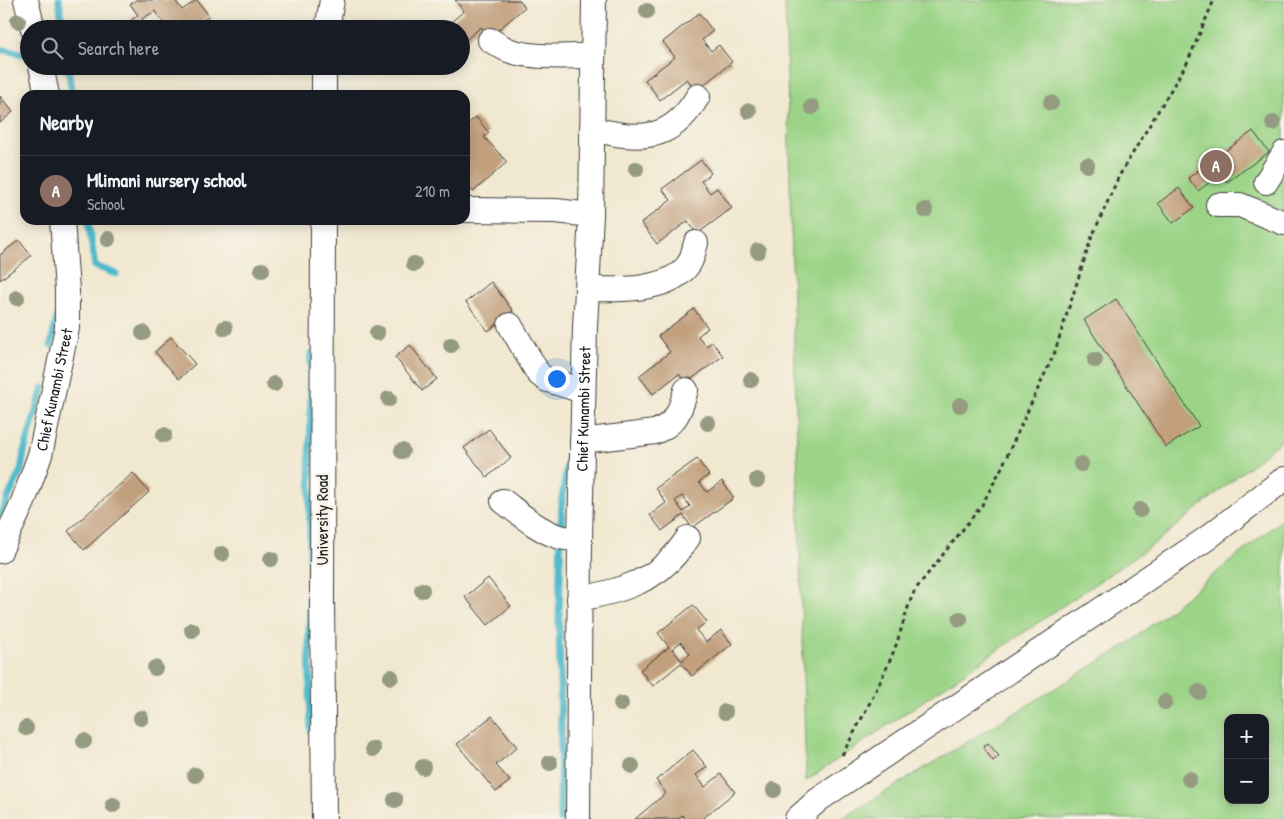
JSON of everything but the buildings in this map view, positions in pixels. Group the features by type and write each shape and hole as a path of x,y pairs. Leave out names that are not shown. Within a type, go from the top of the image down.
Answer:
{"street":[{"path":"26,0 31,20"},
{"path":"329,20 332,0"},
{"name":"Chief Kunambi Street","path":"578,819 580,539 583,391 590,215 594,0"},
{"path":"490,40 511,52 541,55 593,55"},
{"path":"43,75 45,90"},
{"path":"324,75 324,90"},
{"path":"592,130 621,136 639,137 655,134 667,130 680,122 690,111 698,96"},
{"path":"1266,182 1284,153"},
{"path":"1218,205 1240,205 1284,223"},
{"path":"470,210 556,211 590,215"},
{"name":"Chief Kunambi Street","path":"0,551 23,502 40,455 67,328 67,290 62,225"},
{"name":"University Road","path":"323,225 322,598 324,819"},
{"path":"587,289 624,290 658,284 678,274 690,263 696,243"},
{"path":"510,325 538,373 545,379 583,391"},
{"path":"582,441 655,432 666,428 676,419 686,390"},
{"path":"797,819 818,800 1206,540 1284,479"},
{"path":"503,501 532,523 549,532 560,537 580,539"},
{"path":"579,599 615,592 645,578 668,563 688,538"}],"path":[{"path":"842,756 879,685 896,645 915,590 982,505 1001,469 1054,354 1090,238 1119,176 1187,63 1214,0"}],"green space":[{"path":"785,0 1284,0 1284,438 1158,541 806,781"},
{"path":"1284,518 1284,819 841,819 1128,644"}],"waterway":[{"path":"59,0 62,20"},
{"path":"0,49 20,53"},
{"path":"69,75 71,90"},
{"path":"89,225 95,266 116,274"},
{"path":"51,345 57,317"},
{"path":"311,354 309,641 311,731"},
{"path":"0,515 21,470 24,452 43,388"},
{"path":"560,819 559,623 561,527 562,498 570,445 572,399"}],"place":[{"name":"Mlimani nursery school","path":"1216,166"}]}
